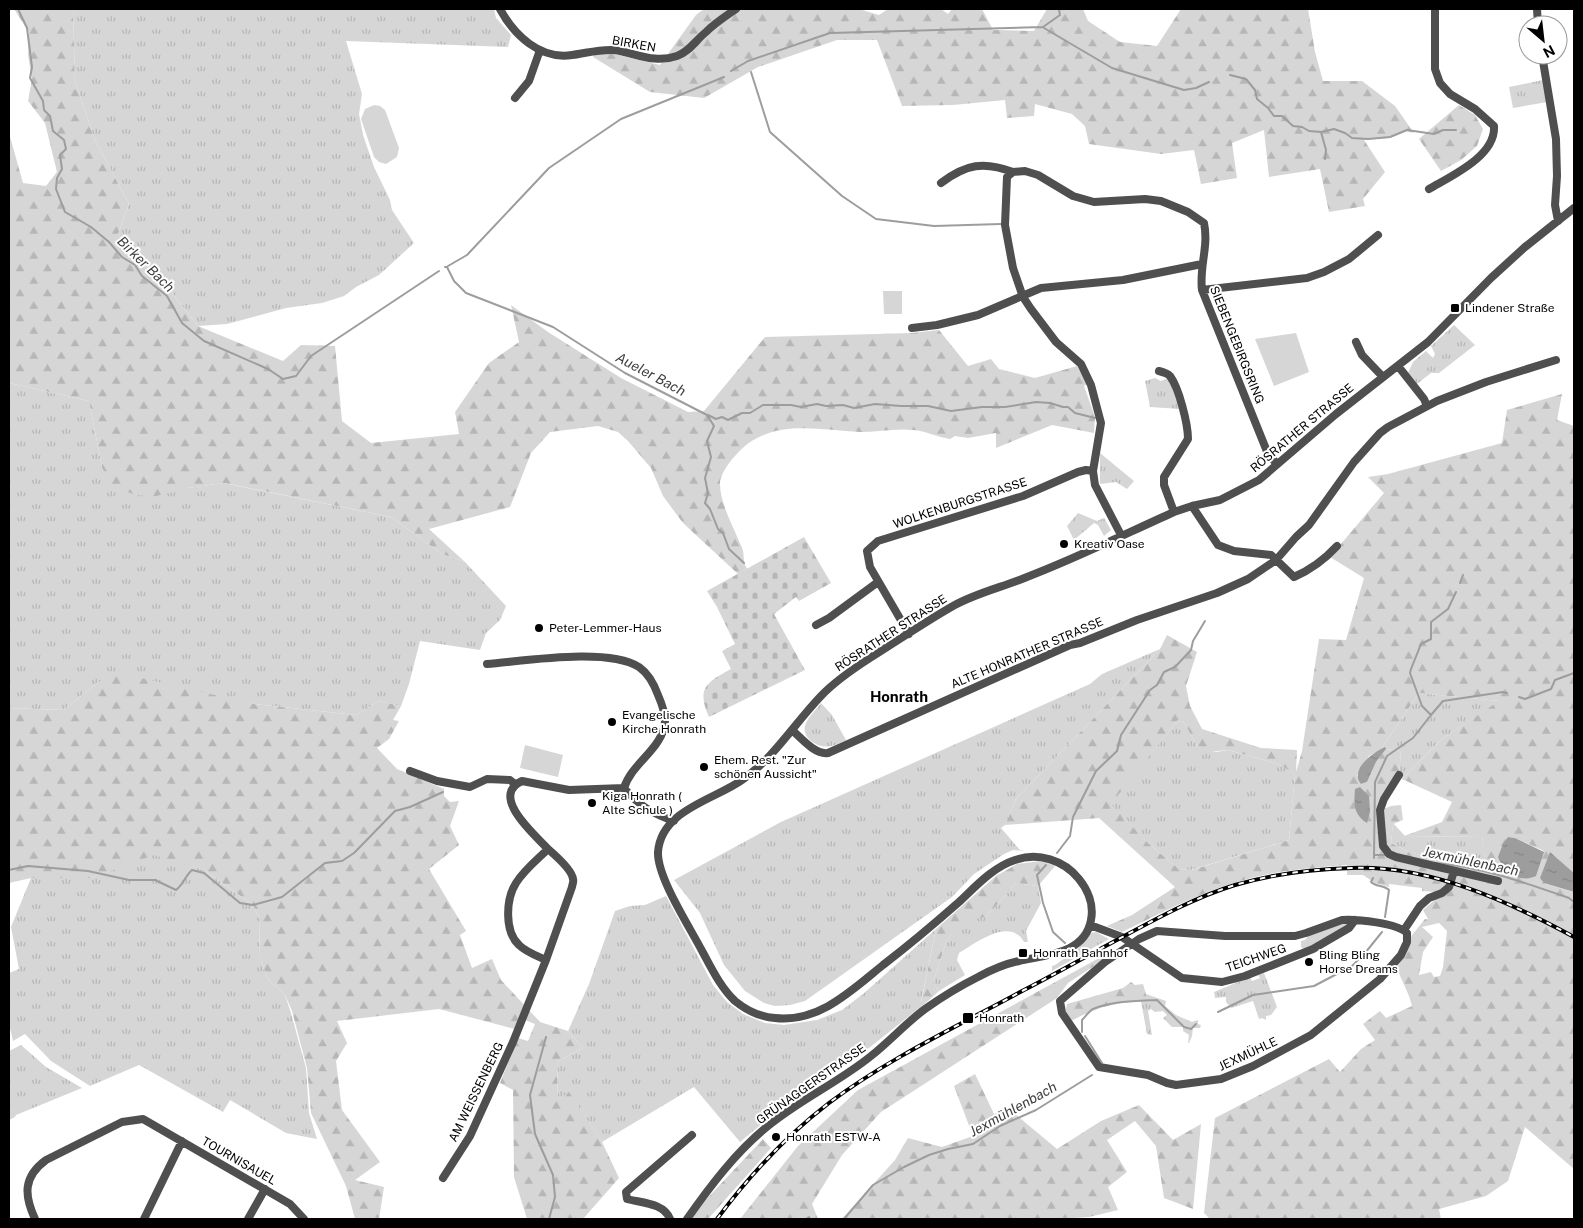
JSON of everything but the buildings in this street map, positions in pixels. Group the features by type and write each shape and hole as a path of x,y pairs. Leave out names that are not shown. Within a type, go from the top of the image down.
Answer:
{"street":[{"name":"BIRKEN","path":"500,9 516,32 532,46 540,50 557,55 613,50 660,60 673,58 685,53 704,33 736,9"},
{"path":"1429,189 1468,166 1482,153 1494,136 1494,126 1475,109 1450,94 1440,83 1435,69 1435,9"},
{"path":"516,98 529,81 540,50"},
{"path":"1544,65 1556,139 1557,176 1555,205 1558,221"},
{"name":"SIEBENGEBIRGSRING","path":"941,183 962,169 984,164 1014,172 1024,171 1038,175 1073,196 1094,202 1146,198 1161,201 1199,218 1204,223 1206,238 1202,264 1202,290 1268,454 1277,464"},
{"path":"1014,172 1007,177 1005,225 1013,268 1023,296 1056,342 1081,364 1091,385 1101,423 1093,471 1095,485 1121,536"},
{"name":"RÖSRATHER STRASSE","path":"1090,925 1091,904 1082,883 1070,870 1054,860 1031,857 1016,859 988,876 932,926 841,999 813,1014 794,1019 778,1019 762,1016 741,1006 718,980 667,885 658,850 666,831 674,821 690,808 742,780 761,765 779,747 820,697 834,684 850,671 909,634 960,603 1028,577 1174,512 1220,500 1260,480 1336,414 1428,342 1491,278 1574,208"},
{"path":"1202,290 1307,278 1324,272 1348,258 1378,235"},
{"path":"912,328 937,325 978,315 1040,288 1124,280 1202,264"},
{"path":"1356,342 1362,355 1383,377"},
{"name":"ALTE HONRATHER STRASSE","path":"792,730 817,751 823,754 828,753 1070,645 1080,643 1164,609 1233,586 1248,579 1276,560 1314,518 1354,462 1380,433 1427,406 1486,382 1556,360"},
{"path":"1398,366 1424,399 1427,406"},
{"path":"1159,371 1165,372 1170,377 1181,403 1188,432 1188,439 1185,445 1164,477 1164,485 1174,512"},
{"name":"WOLKENBURGSTRASSE","path":"909,634 870,567 867,552 878,541 1023,496 1078,472 1093,471"},
{"path":"1192,506 1218,545 1234,551 1271,555 1294,577 1309,569 1337,546"},
{"path":"816,625 829,618 878,582"},
{"path":"487,664 570,656 612,658 637,666 643,670 653,682 659,696 665,726 658,740 628,778 624,788"},
{"path":"410,771 437,781 470,786 487,779 510,780 515,784"},
{"path":"1399,775 1384,799 1380,810 1383,846 1389,854 1396,858 1498,881"},
{"path":"546,960 519,945 513,938 508,912 516,883 548,849 513,808 510,799 511,790 515,784 522,781 568,790 624,788"},
{"path":"624,788 635,801 651,812 674,821"},
{"name":"AM WEISSENBERG","path":"443,1178 470,1136 513,1042 546,960 573,879 566,867 548,849"},
{"name":"JEXMÜHLE","path":"1404,930 1420,906 1429,898 1442,893 1448,887 1454,871"},
{"name":"JEXMÜHLE","path":"1342,920 1386,925 1404,930 1407,942 1395,963 1380,979 1311,1035 1253,1066 1221,1079 1176,1085 1167,1084 1148,1074 1098,1067 1060,1008 1060,1001 1080,982 1139,939 1156,931 1226,936 1295,936 1342,920"},
{"name":"TEICHWEG","path":"1134,944 1182,978 1222,982 1245,976 1313,950 1348,928 1355,920"},
{"path":"1090,925 1122,937 1134,944"},
{"name":"GRÜNAGGERSTRASSE","path":"687,1219 726,1167 769,1126 872,1056 936,1001 956,988 1004,965 1068,950 1080,941 1090,925"},
{"path":"35,1219 27,1189 32,1173 46,1160 122,1122 132,1120 143,1119 182,1141"},
{"path":"670,1219 662,1208 627,1199 625,1195 626,1192 692,1135"},
{"name":"TOURNISAUEL","path":"144,1219 182,1141 290,1204 304,1219"},
{"path":"248,1219 266,1189"}],"green space":[{"path":"14,9 73,9 75,81 95,140 129,204 118,234 136,261 158,275 198,326 283,361 301,345 335,346 342,421 371,443 459,434 455,412 489,363 519,342 511,305 548,332 621,378 688,412 704,411 765,337 912,333 939,330 968,366 991,359 999,369 1035,378 1077,366 1087,384 1084,386 1095,417 1094,433 1052,425 996,448 996,433 968,438 955,436 950,439 907,430 860,432 810,428 777,431 762,436 748,444 733,459 720,482 722,498 742,548 747,569 738,574 683,523 663,496 651,468 628,441 618,432 598,426 550,432 531,453 510,507 429,529 465,562 442,554 391,517 224,483 188,488 152,497 133,494 111,486 102,467 89,401 9,383 9,133 23,183 46,186 57,172 45,123 28,101 32,79 28,55 29,32"},
{"path":"73,9 494,9 496,18 511,35 508,47 346,41 362,94 359,114 363,135 374,167 390,200 392,210 414,243 379,275 356,287 344,296 322,303 286,308 227,324 198,326 158,275 136,261 118,234 129,204 95,140 75,81"},
{"path":"704,9 859,9 879,15 888,9 941,9 948,14 952,9 982,9 993,30 1034,31 1047,9 1083,9 1088,21 1120,42 1157,46 1181,9 1308,9 1315,52 1323,81 1362,81 1395,106 1414,133 1407,131 1390,138 1364,140 1385,172 1363,199 1365,206 1329,212 1320,169 1269,177 1264,130 1232,143 1237,178 1201,184 1194,150 1161,154 1089,144 1085,126 1072,114 1035,104 1034,116 1007,118 1005,100 953,105 902,106 877,40 837,40 758,67 704,98 650,92 593,57 594,54 610,53 660,65 696,15"},
{"path":"1543,80 1547,102 1513,108 1509,87"},
{"path":"374,105 380,106 385,110 399,148 397,157 386,164 379,162 374,157 361,119 365,109"},
{"path":"1459,105 1475,115 1483,129 1477,146 1461,160 1441,171 1419,139"},
{"path":"883,291 902,291 902,314 884,314"},
{"path":"1454,325 1475,345 1439,373 1431,373 1417,384 1408,373 1413,362 1426,351 1433,358 1435,354 1431,346"},
{"path":"1296,333 1309,372 1274,386 1255,339"},
{"path":"1155,378 1161,381 1168,378 1180,409 1150,407 1145,381"},
{"path":"9,383 89,401 102,467 188,488 223,483 391,517 442,554 465,562 506,606 500,620 486,633 480,650 420,641 409,684 401,706 379,701 356,715 253,704 98,682 64,710 9,708"},
{"path":"1562,394 1557,420 1574,426 1574,873 1550,852 1544,883 1574,891 1574,1169 1525,1127 1508,1181 1486,1196 1439,1209 1441,1219 1210,1219 1204,1213 1215,1118 1329,1059 1340,1072 1361,1049 1375,1040 1363,1024 1380,1011 1386,1018 1412,1006 1397,967 1405,955 1412,935 1425,919 1428,919 1423,910 1437,898 1435,892 1422,891 1422,888 1389,884 1389,887 1375,883 1363,875 1347,875 1347,865 1318,867 1248,879 1220,888 1177,905 1122,932 1107,926 1132,915 1175,887 1099,818 1005,825 1016,799 1160,649 1167,635 1197,652 1186,686 1190,706 1202,729 1261,748 1297,750 1296,772 1302,751 1319,639 1346,640 1364,578 1330,557 1384,493 1368,477 1388,474 1502,443 1507,410","holes":["1419,693 1499,701 1442,739 1402,779 1452,802 1442,822 1404,836 1482,837 1486,867 1455,855 1448,862 1409,852 1391,843 1393,824 1403,820 1401,805 1381,810 1399,775 1401,751 1386,749 1376,762 1367,782 1361,784 1357,775 1369,756 1381,749","1178,720 1184,723 1198,747 1207,752 1228,750 1276,763 1295,774 1289,840 1192,870 1179,869 1149,844 1111,804","1508,837 1515,838 1544,851 1509,873 1500,863","1439,923 1447,931 1443,967 1440,976 1434,977 1431,972 1419,975 1423,952 1433,937 1422,927"]},
{"path":"1100,453 1134,481 1127,489 1116,482 1100,484"},
{"path":"1078,513 1097,521 1104,518 1111,530 1104,536 1098,525 1094,523 1074,540 1067,526"},
{"path":"804,537 831,583 799,601 796,597 774,614 805,670 709,717 705,707 704,692 710,682 731,669 722,651 735,644 707,591"},
{"path":"1160,649 1016,799 1005,825 1001,828 1020,850 1025,851 1013,850 1004,854 974,874 952,897 805,1001 775,1006 764,1003 745,991 724,965 700,913 674,880 781,822 1090,684 1102,674"},
{"path":"120,673 253,704 356,715 379,701 401,706 393,720 399,721 389,739 377,748 397,769 444,789 444,796 450,802 459,801 450,826 459,845 429,869 466,931 460,935 472,968 492,959 501,980 540,1022 568,1031 583,1048 557,1062 558,1099 569,1092 602,1142 619,1178 583,1219 527,1219 514,1177 513,1090 500,1083 518,1038 528,1041 535,1024 520,1018 515,1029 439,1009 337,1021 347,1043 336,1061 342,1110 380,1162 355,1180 384,1187 379,1219 355,1219 346,1186 311,1113 307,1068 292,1011 285,995 267,978 260,957 259,918 253,905 204,870 154,855 91,878 31,878 9,883 9,708 64,710 98,682"},
{"path":"1419,693 1500,701 1442,739 1402,779 1399,775 1401,751 1386,749 1385,747 1381,749"},
{"path":"821,703 832,715 846,740 826,747 812,742 806,735 806,723"},
{"path":"1178,720 1184,723 1198,747 1216,752 1228,750 1276,763 1295,774 1289,840 1191,870 1179,869 1149,844 1110,804"},
{"path":"525,745 563,755 558,777 520,768"},
{"path":"1393,823 1405,836 1482,837 1487,867 1455,855 1448,862 1409,852 1391,843"},
{"path":"154,854 204,870 253,905 259,918 260,957 267,978 285,995 291,1013 306,1068 309,1113 317,1139 286,1133 230,1100 223,1112 139,1065 90,1086 51,1061 25,1034 13,1041 9,1024 9,973 19,969 11,927 31,878 91,878"},
{"path":"1041,861 1055,866 1038,886 1016,883 986,917 968,920 947,939 933,983 939,991 928,1001 921,1003 936,929 996,876 1017,864"},
{"path":"1016,883 1038,886 1041,903 1026,931 1028,942 1024,942 1018,935 1010,932 993,934 984,938 959,953 957,960 965,975 939,991 933,983 947,939 968,919 986,917"},
{"path":"666,896 713,985 727,1002 743,1014 765,1023 784,1025 817,1020 842,1010 863,994 936,929 921,1002 928,1001 869,1048 775,1113 740,1142 694,1087 602,1142 569,1093 558,1099 557,1062 583,1048 568,1031 589,984 615,911 630,906 645,905"},
{"path":"1338,922 1348,922 1348,925 1310,947 1304,949 1301,947 1301,941 1305,940 1309,935"},
{"path":"1096,932 1109,939 1052,971 1052,966 1078,949 1091,933"},
{"path":"1112,951 1114,953 1068,983 1057,998 881,1112 842,1155 812,1204 818,1219 740,1219 798,1146 858,1090"},
{"path":"1264,973 1277,1007 1271,1015 1266,1016 1266,1020 1259,1019 1253,1001 1231,1008 1226,1002 1226,997 1215,998 1214,992 1250,977 1252,981 1260,978 1258,975"},
{"path":"1131,982 1135,985 1143,984 1148,1001 1127,1002 1108,1006 1071,1021 1065,1013 1067,1004 1123,988"},
{"path":"1146,994 1166,1001 1165,1006 1176,1015 1192,1022 1198,1020 1198,1024 1201,1025 1200,1028 1193,1028 1189,1043 1189,1035 1183,1031 1183,1027 1172,1027 1163,1018 1167,1015 1163,1011 1155,1012 1151,1009 1148,1011 1152,1035 1147,1034 1141,1001 1147,1001"},
{"path":"21,1045 46,1067 82,1088 16,1115 9,1120 9,1051"},
{"path":"975,1074 994,1114 1009,1109 1057,1149 1101,1121 1139,1105 1173,1140 1201,1124 1193,1209 1164,1198 1156,1146 1135,1121 1107,1140 1127,1172 1108,1187 1118,1210 1089,1217 1059,1219 842,1219 895,1160 908,1138 942,1147 973,1136 954,1086"},
{"path":"763,1139 771,1148 708,1219 690,1219 701,1205"}],"water":[{"path":"1385,747 1386,749 1376,762 1367,782 1361,784 1358,779 1360,767 1374,753"},
{"path":"1360,787 1369,796 1370,812 1367,823 1362,820 1355,808 1355,789"},
{"path":"1508,837 1515,838 1544,852 1536,876 1530,878 1518,877 1508,871 1500,862 1498,857"},
{"path":"1550,852 1574,873 1574,892 1544,883 1540,878"}],"waterway":[{"name":"Birker Bach","path":"18,9 27,28 32,67 30,78 43,101 44,110 50,116 53,131 64,140 66,149 60,155 62,169 57,178 56,189 65,212 91,227 109,242 122,257 135,265 142,276 167,296 182,323 204,341 268,369 283,379 296,376 311,356 439,271"},
{"path":"831,33 1043,27 1060,15 1060,9"},
{"path":"1044,28 1112,68 1184,90 1196,88 1209,82"},
{"path":"731,71 748,61 830,33"},
{"path":"751,72 770,132 842,196 876,219 934,226 1001,224"},
{"path":"1230,75 1246,79 1255,90 1257,99 1274,116 1282,116 1293,126 1302,127 1309,131 1321,132 1334,129 1352,138 1368,139 1390,137 1407,130 1434,134 1443,130 1456,130"},
{"name":"Aueler Bach","path":"448,266 467,255 549,168 621,119 724,77"},
{"path":"1321,132 1326,150 1325,159"},
{"name":"Aueler Bach","path":"445,267 447,267 454,281 466,293 553,327 625,373 707,415 714,426 707,441 711,457 705,478 708,493 705,503 710,509 718,529 723,533 729,549 744,563"},
{"path":"708,415 716,419 722,417 728,420 742,413 750,413 763,405 801,407 817,404 826,406 843,405 854,408 875,404 928,406 951,411 982,407 1005,407 1036,402 1068,407 1075,413 1095,418"},
{"path":"1460,583 1463,575"},
{"path":"1374,855 1375,782 1387,756 1413,738 1431,715 1422,706 1410,673 1421,644 1431,639 1431,622 1448,609 1456,592"},
{"path":"1057,853 1070,836 1073,817 1096,771 1117,751 1121,735 1150,690 1157,685 1164,672 1175,667 1191,650 1193,641 1205,621"},
{"path":"1519,697 1525,699 1551,689 1555,680 1574,673"},
{"path":"1431,715 1443,701 1507,693"},
{"path":"9,870 28,866 88,871 129,880 155,880 176,890 192,870 204,873 240,903 253,905 282,897 325,863 342,861 354,853 395,811 410,807 443,792"},
{"name":"Jexmühlenbach","path":"1374,858 1374,855 1387,855"},
{"name":"Jexmühlenbach","path":"1436,863 1504,876 1569,898 1574,902"},
{"path":"1046,865 1037,875 1043,903 1053,932 1065,943"},
{"name":"Jexmühlenbach","path":"1373,878 1371,882 1373,884 1389,890 1385,917"},
{"name":"Jexmühlenbach","path":"1218,1012 1253,995 1314,986 1352,966 1382,932"},
{"name":"Jexmühlenbach","path":"1082,1032 1082,1020 1093,1009 1108,1004 1133,1001 1157,1000 1184,1027 1191,1029 1196,1024"},
{"name":"Jexmühlenbach","path":"1085,1036 1102,1063"},
{"path":"546,1037 530,1095 535,1134 553,1175 555,1197 549,1219"},
{"name":"Jexmühlenbach","path":"844,1219 873,1185 929,1155 973,1144 1000,1126 1036,1110 1092,1075"},
{"name":"Jexmühlenbach","path":"806,1219 809,1217 810,1219"}],"railway":[{"path":"717,1219 755,1172 798,1129 829,1103 876,1071 924,1043 1159,917 1219,890 1278,875 1323,870 1352,868 1410,872 1439,879 1495,899 1574,937"}],"place":[{"name":"Lindener Straße","path":"1455,308"},
{"name":"Kreativ Oase","path":"1064,544"},
{"name":"Peter-Lemmer-Haus","path":"539,628"},
{"name":"Evangelische Kirche Honrath","path":"612,722"},
{"name":"Ehem. Rest. \"Zur schönen Aussicht\"","path":"704,767"},
{"name":"Kiga Honrath ( Alte Schule )","path":"592,803"},
{"name":"Honrath Bahnhof","path":"1023,953"},
{"name":"Bling Bling Horse Dreams","path":"1309,962"},
{"name":"Honrath","path":"968,1018"},
{"name":"Honrath ESTW-A","path":"776,1137"}],"district":[{"name":"Honrath","path":"899,697"}]}
